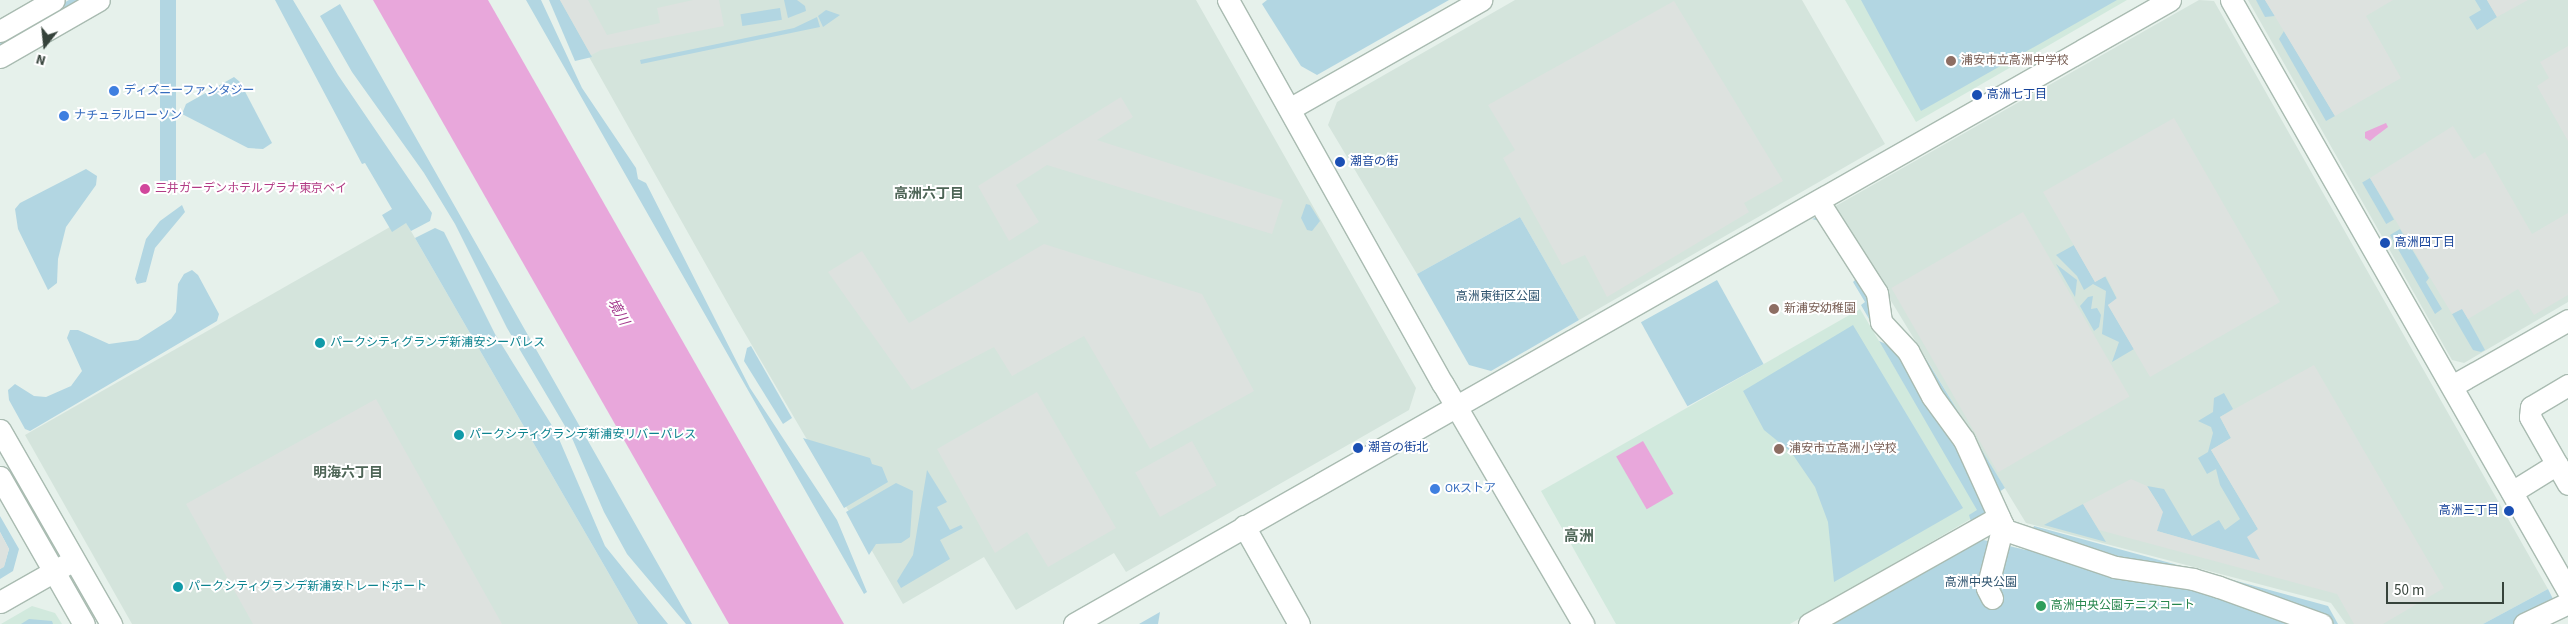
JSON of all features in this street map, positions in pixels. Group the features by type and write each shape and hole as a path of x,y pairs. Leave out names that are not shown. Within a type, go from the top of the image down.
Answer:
{"street":[{"path":"0,31 54,0"},
{"path":"0,57 99,0"},
{"path":"1228,0 1291,108 1456,406 1583,624"},
{"path":"1291,108 1482,0"},
{"path":"1074,624 2170,0"},
{"path":"2231,0 2568,591"},
{"path":"1824,210 1876,293 1881,322 1908,351 1932,396 1964,440 2005,530 2116,567 2193,579 2321,624"},
{"path":"2452,386 2568,320"},
{"path":"2568,385 2531,407 2530,417 2568,484"},
{"path":"0,430 111,624"},
{"path":"2512,492 2557,464"},
{"path":"0,477 84,624"},
{"path":"1992,598 1987,588 2001,521"},
{"path":"1809,624 2001,521"},
{"path":"1244,526 1299,624"},
{"path":"0,602 73,559"},
{"path":"2524,624 2568,603"}],"shaded area":[{"path":"557,0 1196,0 1416,388 1409,410 1126,572 1114,553 1016,610 984,557 903,604 736,318"},
{"path":"560,0 588,0 607,35 660,23 657,8 693,0 719,0 724,26 601,50 591,55"},
{"path":"1515,0 1802,0 1885,144 1579,320 1520,217 1417,274 1328,125 1337,102"},
{"name":"浦安市立高洲中学校","path":"1845,0 2127,0 1916,122"},
{"path":"2199,0 2214,1 2548,589 2483,624 2346,624 2331,603 2026,523 1834,207"},
{"path":"2248,0 2568,0 2568,302 2464,363 2452,360"},
{"path":"2265,0 2393,0 2366,16 2401,78 2335,116"},
{"path":"2487,0 2528,0 2497,17"},
{"path":"1674,1 1783,181 1744,203 1749,212 1607,297 1585,255 1562,265 1503,158 1515,150 1488,105"},
{"path":"2568,46 2568,141 2537,86 2549,78 2540,62"},
{"path":"1121,97 1133,117 1097,140 1283,200 1272,234 1047,165 1016,185 1039,222 1009,241 978,186"},
{"path":"2174,118 2280,302 2150,377 2108,305 2117,298 2106,276 2095,282 2043,192"},
{"path":"2453,126 2474,159 2485,152 2532,234 2568,213 2568,295 2534,315 2518,289 2468,319 2462,309 2452,314 2370,178"},
{"path":"2023,212 2130,396 1998,472 1891,288"},
{"path":"404,219 638,624 132,624 25,435"},
{"path":"1044,244 1202,294 1254,391 1150,449 1084,336 1012,376 994,347 912,390 828,272 862,251 909,323"},
{"name":"浦安市立高洲小学校","path":"1860,309 1981,513 1790,624 1616,624 1541,491"},
{"path":"2314,365 2444,588 2383,624 2354,624 2337,594 2099,530 2083,504 2131,479 2147,486 2163,512 2157,531 2260,560 2247,537 2258,529 2211,450 2231,438 2220,417"},
{"path":"1037,392 1116,528 1048,567 1027,532 995,553 937,449"},
{"path":"376,399 502,624 253,624 186,504"},
{"path":"1192,441 1217,486 1160,517 1135,473"},
{"path":"0,532 9,549 4,567 0,569"},
{"path":"32,606 55,613 62,624 1,624"}],"green space":[{"path":"69,0 82,0 0,47 0,39"},
{"path":"160,0 176,0 176,185 160,185"},
{"path":"275,0 293,0 338,75 432,213 430,221 411,231 406,223 392,232 382,215 392,209 365,163 362,164"},
{"path":"526,0 541,0 582,88 636,168 638,179 646,183 750,388 837,520 867,592 864,594"},
{"path":"549,0 560,0 592,57 575,61"},
{"path":"784,0 797,0 805,6 806,11 788,18"},
{"path":"1267,0 1449,0 1317,75 1301,66 1262,4"},
{"name":"浦安市立高洲中学校","path":"1861,0 2117,0 1921,111"},
{"path":"2256,0 2265,0 2275,16 2265,17"},
{"path":"2475,0 2487,0 2497,17 2477,30 2469,17 2481,10"},
{"path":"340,4 692,624 686,624 627,554 604,512 572,438 507,328 455,224 424,173 352,72 320,16"},
{"path":"780,8 782,20 742,26 740,14"},
{"path":"826,10 840,15 823,27 818,16"},
{"path":"817,17 820,27 641,64 640,60 794,28"},
{"path":"2284,31 2335,116 2326,121 2279,39"},
{"path":"234,77 240,82 272,143 263,149 248,148 182,114 186,104"},
{"path":"86,169 97,176 96,185 66,227 58,259 57,283 48,290 18,229 15,209 20,203"},
{"path":"2370,178 2394,220 2386,224 2362,182"},
{"path":"1306,204 1310,205 1320,221 1312,231 1307,230 1301,218"},
{"path":"182,205 185,212 155,248 146,282 137,284 135,279 146,239 160,221"},
{"name":"高洲東街区公園","path":"1520,217 1579,320 1491,371 1469,365 1417,274"},
{"path":"1818,217 1827,219 1864,276 1873,301 1873,326 1861,305 1865,302 1853,282 1855,280 1823,222 1812,219"},
{"path":"435,228 444,232 495,334 556,432 605,546 668,624 638,624 415,238"},
{"path":"2400,229 2429,278 2426,282 2442,309 2435,314 2390,235"},
{"path":"2074,245 2095,282 2105,276 2117,299 2108,305 2134,349 2112,362 2119,342 2102,334 2106,291 2093,284 2084,290 2077,276 2056,255"},
{"path":"2056,264 2077,280 2075,297"},
{"path":"192,270 198,275 219,314 217,321 30,431 25,429 9,400 8,390 15,384 34,396 46,397 71,386 82,371 67,338 70,330 78,330 109,344 138,340 171,319 176,312 178,284 184,274"},
{"path":"1717,280 1764,364 1687,406 1641,322"},
{"path":"2093,296 2091,309 2097,308 2101,315 2099,327 2094,331 2080,306 2088,297"},
{"path":"2462,308 2485,350 2481,352 2473,350 2452,314"},
{"path":"1853,325 1963,508 1834,582 1828,522 1815,487 1791,452 1764,430 1743,391"},
{"path":"1879,341 1900,350 1949,429 1988,513 1971,522 1969,515 1977,510"},
{"path":"751,346 792,418 783,424 744,361 747,348"},
{"path":"1923,354 2005,488 1996,494 1926,367"},
{"path":"2224,393 2233,409 2220,417 2231,438 2211,450 2258,529 2261,561 2157,531 2159,505 2147,486 2164,489 2192,536 2219,520 2225,530 2240,519 2220,485 2216,469 2207,474 2198,458 2208,452 2213,433 2211,427 2198,421 2213,412 2214,398"},
{"path":"803,438 870,458 872,464 882,467 888,482 844,508"},
{"path":"927,470 947,502 937,507 950,530 961,525 963,528 940,540 950,559 901,588 897,581 913,555"},
{"path":"896,483 913,491 910,537 901,543 876,544 869,555 846,512"},
{"path":"2083,504 2106,542 2044,525"},
{"path":"0,516 19,549 13,571 0,579 0,569 4,566 9,549 0,532"},
{"path":"2034,526 2328,606 2338,624 2325,624 2032,533"},
{"name":"高洲中央公園","path":"1975,538 2026,550 2028,543 2181,582 2298,624 1822,624"},
{"path":"2548,589 2554,601 2515,624 2483,624"},
{"path":"1160,612 1158,624 1139,624"},
{"path":"29,619 52,621 53,624 21,624"}],"water":[{"name":"境川","path":"373,0 488,0 844,624 729,624"},
{"path":"2386,123 2388,127 2370,141 2365,138 2365,132"},
{"path":"1643,441 1674,494 1647,509 1616,456"}],"place":[{"name":"浦安市立高洲中学校","path":"1951,61"},
{"name":"ディズニーファンタジー","path":"114,91"},
{"name":"高洲七丁目","path":"1977,95"},
{"name":"ナチュラルローソン","path":"64,116"},
{"name":"潮音の街","path":"1340,162"},
{"name":"三井ガーデンホテルプラナ東京ベイ","path":"145,189"},
{"name":"高洲四丁目","path":"2385,243"},
{"name":"新浦安幼稚園","path":"1774,309"},
{"name":"パークシティグランデ新浦安シーパレス","path":"320,343"},
{"name":"パークシティグランデ新浦安リバーパレス","path":"459,435"},
{"name":"潮音の街北","path":"1358,448"},
{"name":"浦安市立高洲小学校","path":"1779,449"},
{"name":"OKストア","path":"1435,489"},
{"name":"高洲三丁目","path":"2509,511"},
{"name":"パークシティグランデ新浦安トレードポート","path":"178,587"},
{"name":"高洲中央公園テニスコート","path":"2041,606"}],"district":[{"name":"高洲六丁目","path":"929,194"},
{"name":"明海六丁目","path":"348,473"},
{"name":"高洲","path":"1579,537"}]}
